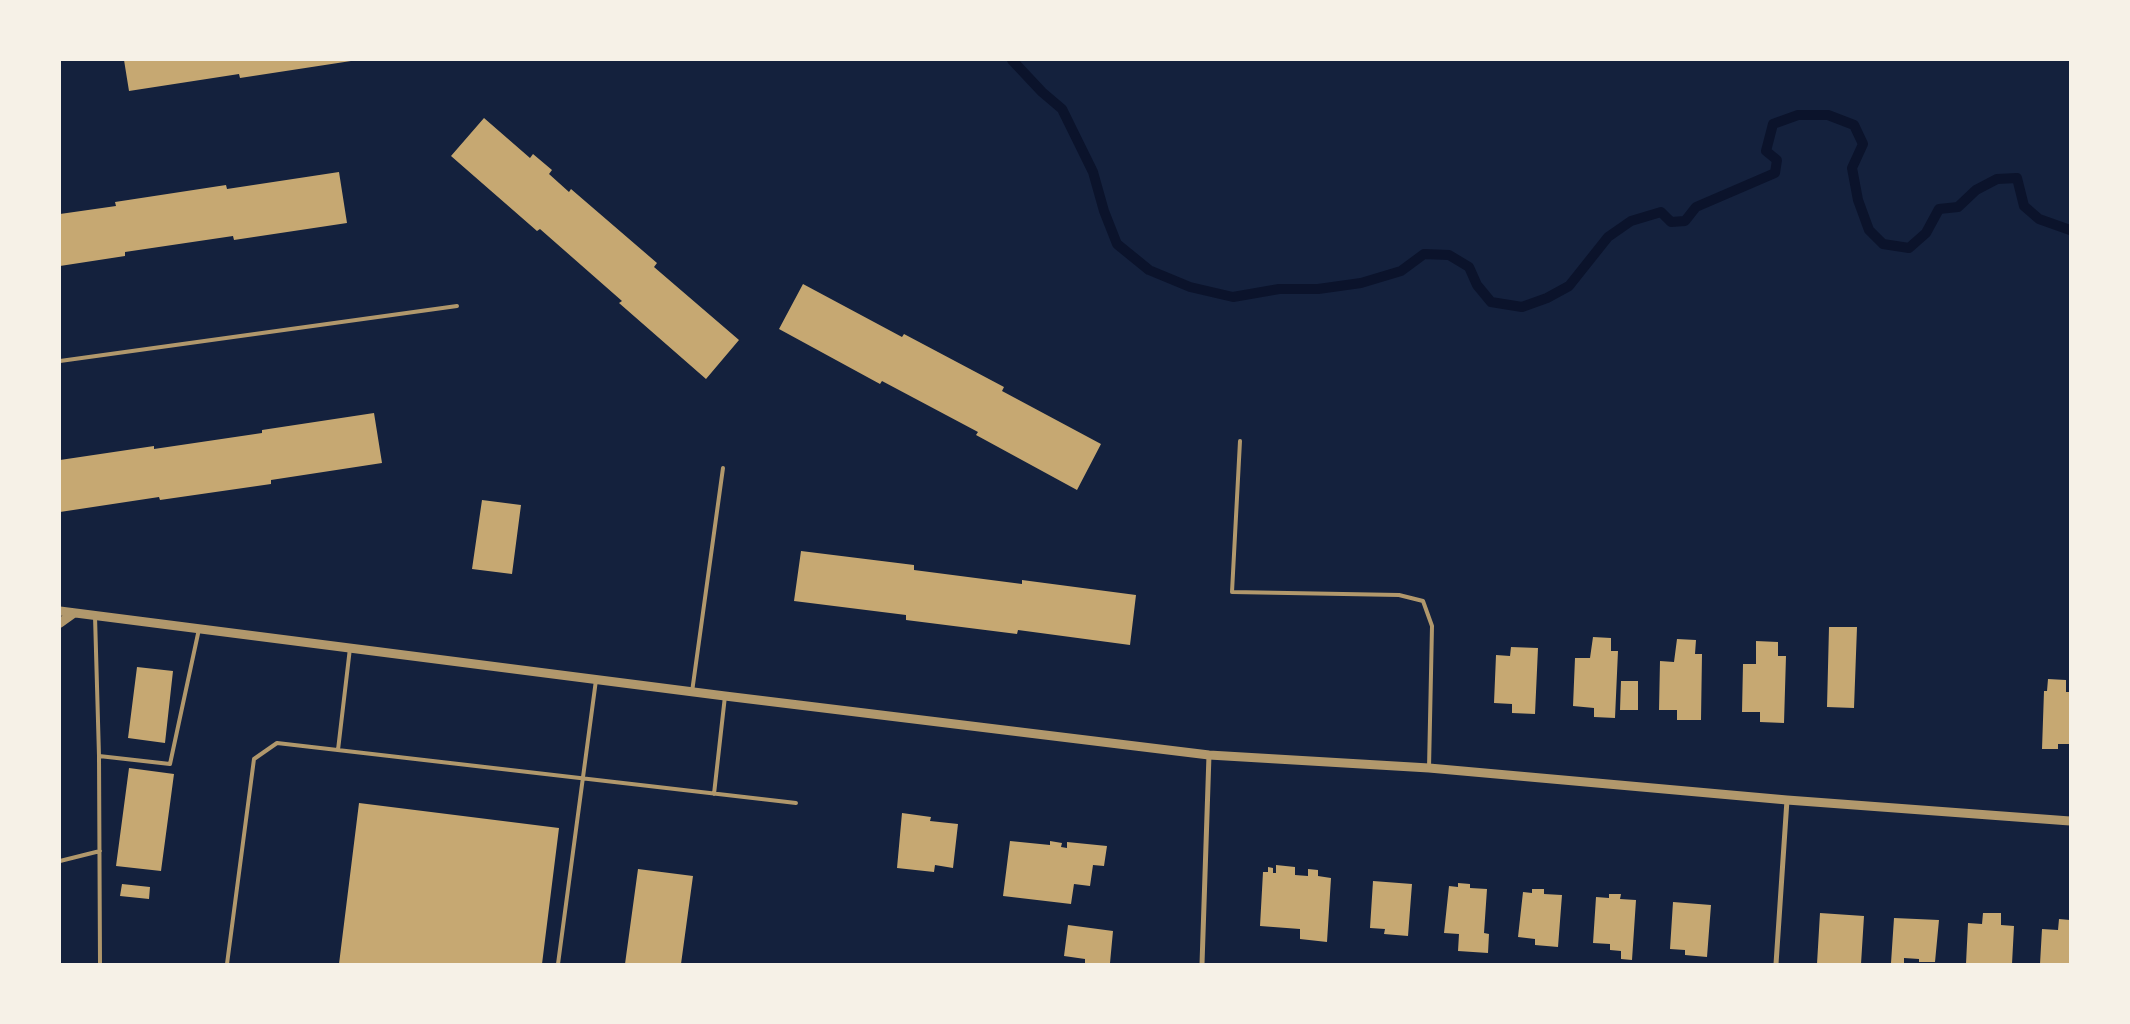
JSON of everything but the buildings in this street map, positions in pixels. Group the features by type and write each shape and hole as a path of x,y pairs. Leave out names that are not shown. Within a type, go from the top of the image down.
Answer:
{"street":[{"path":"60,611 596,680 1209,755 1429,768 1787,800 2070,822"},
{"path":"60,622 74,613"},
{"path":"1202,964 1209,755"},
{"path":"1776,964 1787,800"}],"lane":[{"path":"60,361 457,306"},
{"path":"1240,441 1232,592 1399,595 1423,601 1432,626 1429,768"},
{"path":"692,692 723,468"},
{"path":"95,616 100,756 100,964"},
{"path":"100,756 170,764 199,629"},
{"path":"338,750 350,648"},
{"path":"558,964 596,680"},
{"path":"714,794 725,696"},
{"path":"227,964 254,759 277,743 796,803"},
{"path":"60,861 100,851"}],"waterway":[{"path":"1012,60 1042,92 1062,109 1093,172 1104,211 1117,244 1149,270 1190,287 1233,297 1279,289 1318,289 1361,283 1401,271 1424,254 1449,255 1469,267 1477,285 1491,302 1522,307 1547,298 1569,286 1608,237 1631,221 1661,212 1671,222 1685,221 1696,207 1775,173 1777,160 1766,151 1773,124 1798,115 1828,115 1854,125 1863,144 1852,168 1858,200 1869,230 1883,244 1909,248 1926,233 1939,209 1958,207 1976,190 1997,179 2017,178 2024,206 2039,219 2070,230"}]}
